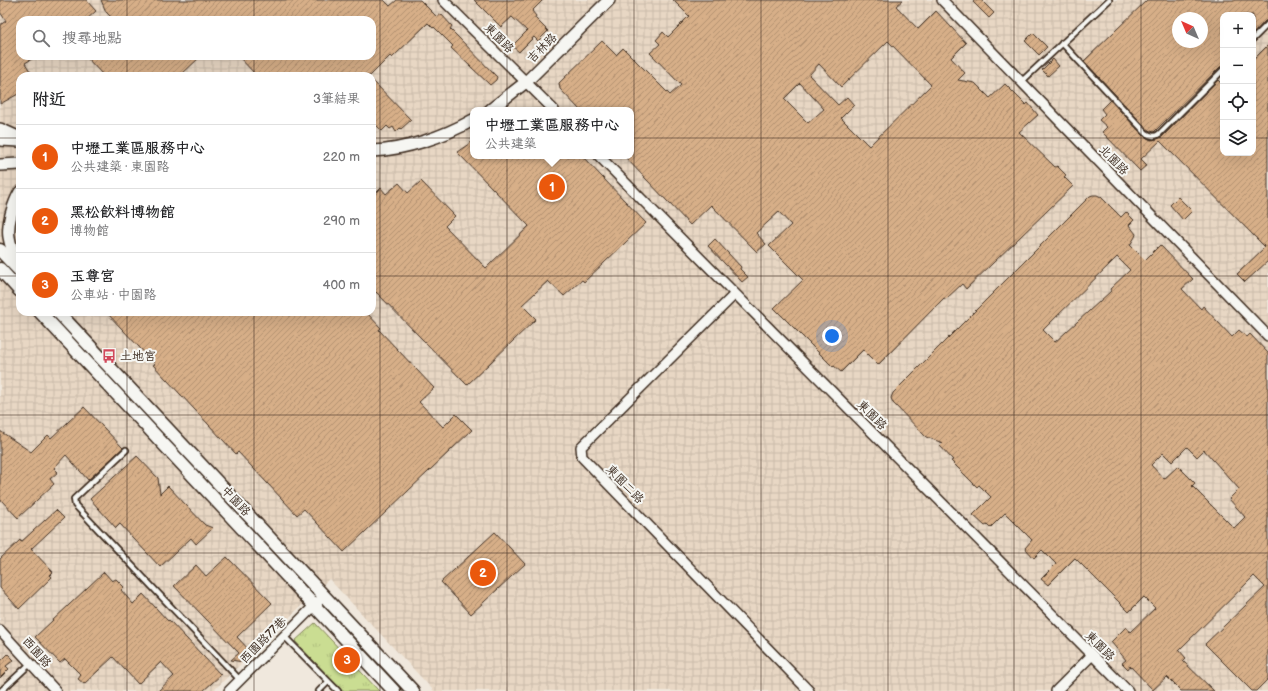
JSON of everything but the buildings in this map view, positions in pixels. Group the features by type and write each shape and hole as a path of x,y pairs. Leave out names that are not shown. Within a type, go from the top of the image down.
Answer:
{"main road":[{"path":"0,250 16,267"},
{"path":"0,269 16,287"},
{"name":"中園路","path":"44,316 394,691"},
{"name":"中園路","path":"62,316 413,691"}],"street":[{"name":"東園路","path":"444,0 551,107"},
{"name":"吉林路","path":"494,107 526,82 609,0"},
{"name":"北園路","path":"942,0 1268,336"},
{"path":"376,151 420,142 457,129 470,122"},
{"path":"0,129 16,136"},
{"path":"0,140 16,141"},
{"name":"東園路","path":"602,159 1128,691"},
{"path":"0,165 16,164"},
{"path":"16,204 11,219 9,236 16,259"},
{"name":"東園二路","path":"735,294 581,447 582,457 809,691"},
{"name":"西園路77巷","path":"229,691 324,596"},
{"name":"西園路","path":"0,630 56,691"},
{"path":"1056,691 1092,655"}],"lane":[{"path":"1021,82 1109,0"},
{"path":"1256,37 1268,24"},
{"path":"1062,43 1146,133 1151,136 1159,134 1220,73"},
{"path":"126,450 74,499 75,506 240,680"},
{"path":"284,636 338,691"},
{"path":"1,691 31,664"},
{"path":"319,691 328,682"}],"shaded area":[{"path":"0,0 1268,0 1268,691 434,691 329,579 213,691 0,691"}],"green space":[{"path":"315,623 379,691 342,691 295,641"}],"place":[{"name":"中壢工業區服務中心","path":"552,187"},
{"name":"土地宮","path":"109,356"},
{"name":"黑松飲料博物館","path":"483,573"},
{"name":"玉尊宮","path":"347,660"}]}
